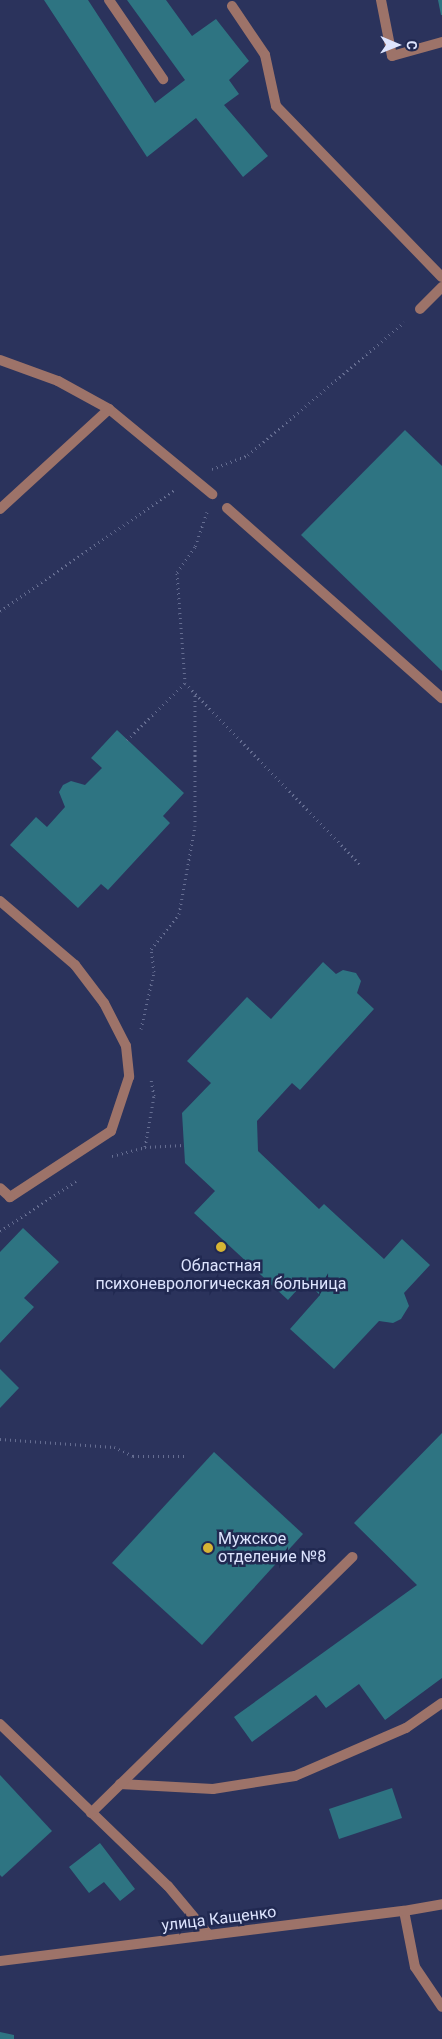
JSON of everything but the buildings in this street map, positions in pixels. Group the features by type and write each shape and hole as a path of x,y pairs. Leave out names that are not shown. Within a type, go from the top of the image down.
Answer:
{"street":[{"path":"109,0 163,79"},
{"path":"381,0 392,56 442,42"},
{"path":"232,6 265,55 276,106 442,277"},
{"path":"420,309 442,288"},
{"path":"0,360 58,380 109,408 212,494"},
{"path":"0,509 109,408"},
{"path":"227,508 442,698"},
{"path":"0,901 75,965 104,1003 126,1046 130,1077 111,1131 10,1197 0,1188"},
{"path":"91,1813 352,1557"},
{"path":"120,1784 213,1789 295,1776 406,1728 442,1704"},
{"path":"0,1724 168,1886 209,1935"},
{"name":"улица Кащенко","path":"0,1961 404,1911 442,1904"},
{"path":"404,1911 415,1967 442,2006"}],"path":[{"path":"0,612 192,477 248,455 420,309"},
{"path":"212,494 195,547 177,573 185,683 361,865"},
{"path":"127,740 185,683"},
{"path":"142,1036 141,1028 154,972 151,950 179,914 195,826 195,693"},
{"path":"145,1147 154,1096 149,1071"},
{"path":"108,1157 145,1147 184,1145"},
{"path":"0,1231 79,1179"},
{"path":"0,1438 114,1447 133,1456 184,1456"}],"place":[{"name":"Областная психоневрологическая больница","path":"221,1247"},
{"name":"Мужское отделение №8","path":"208,1548"}]}
